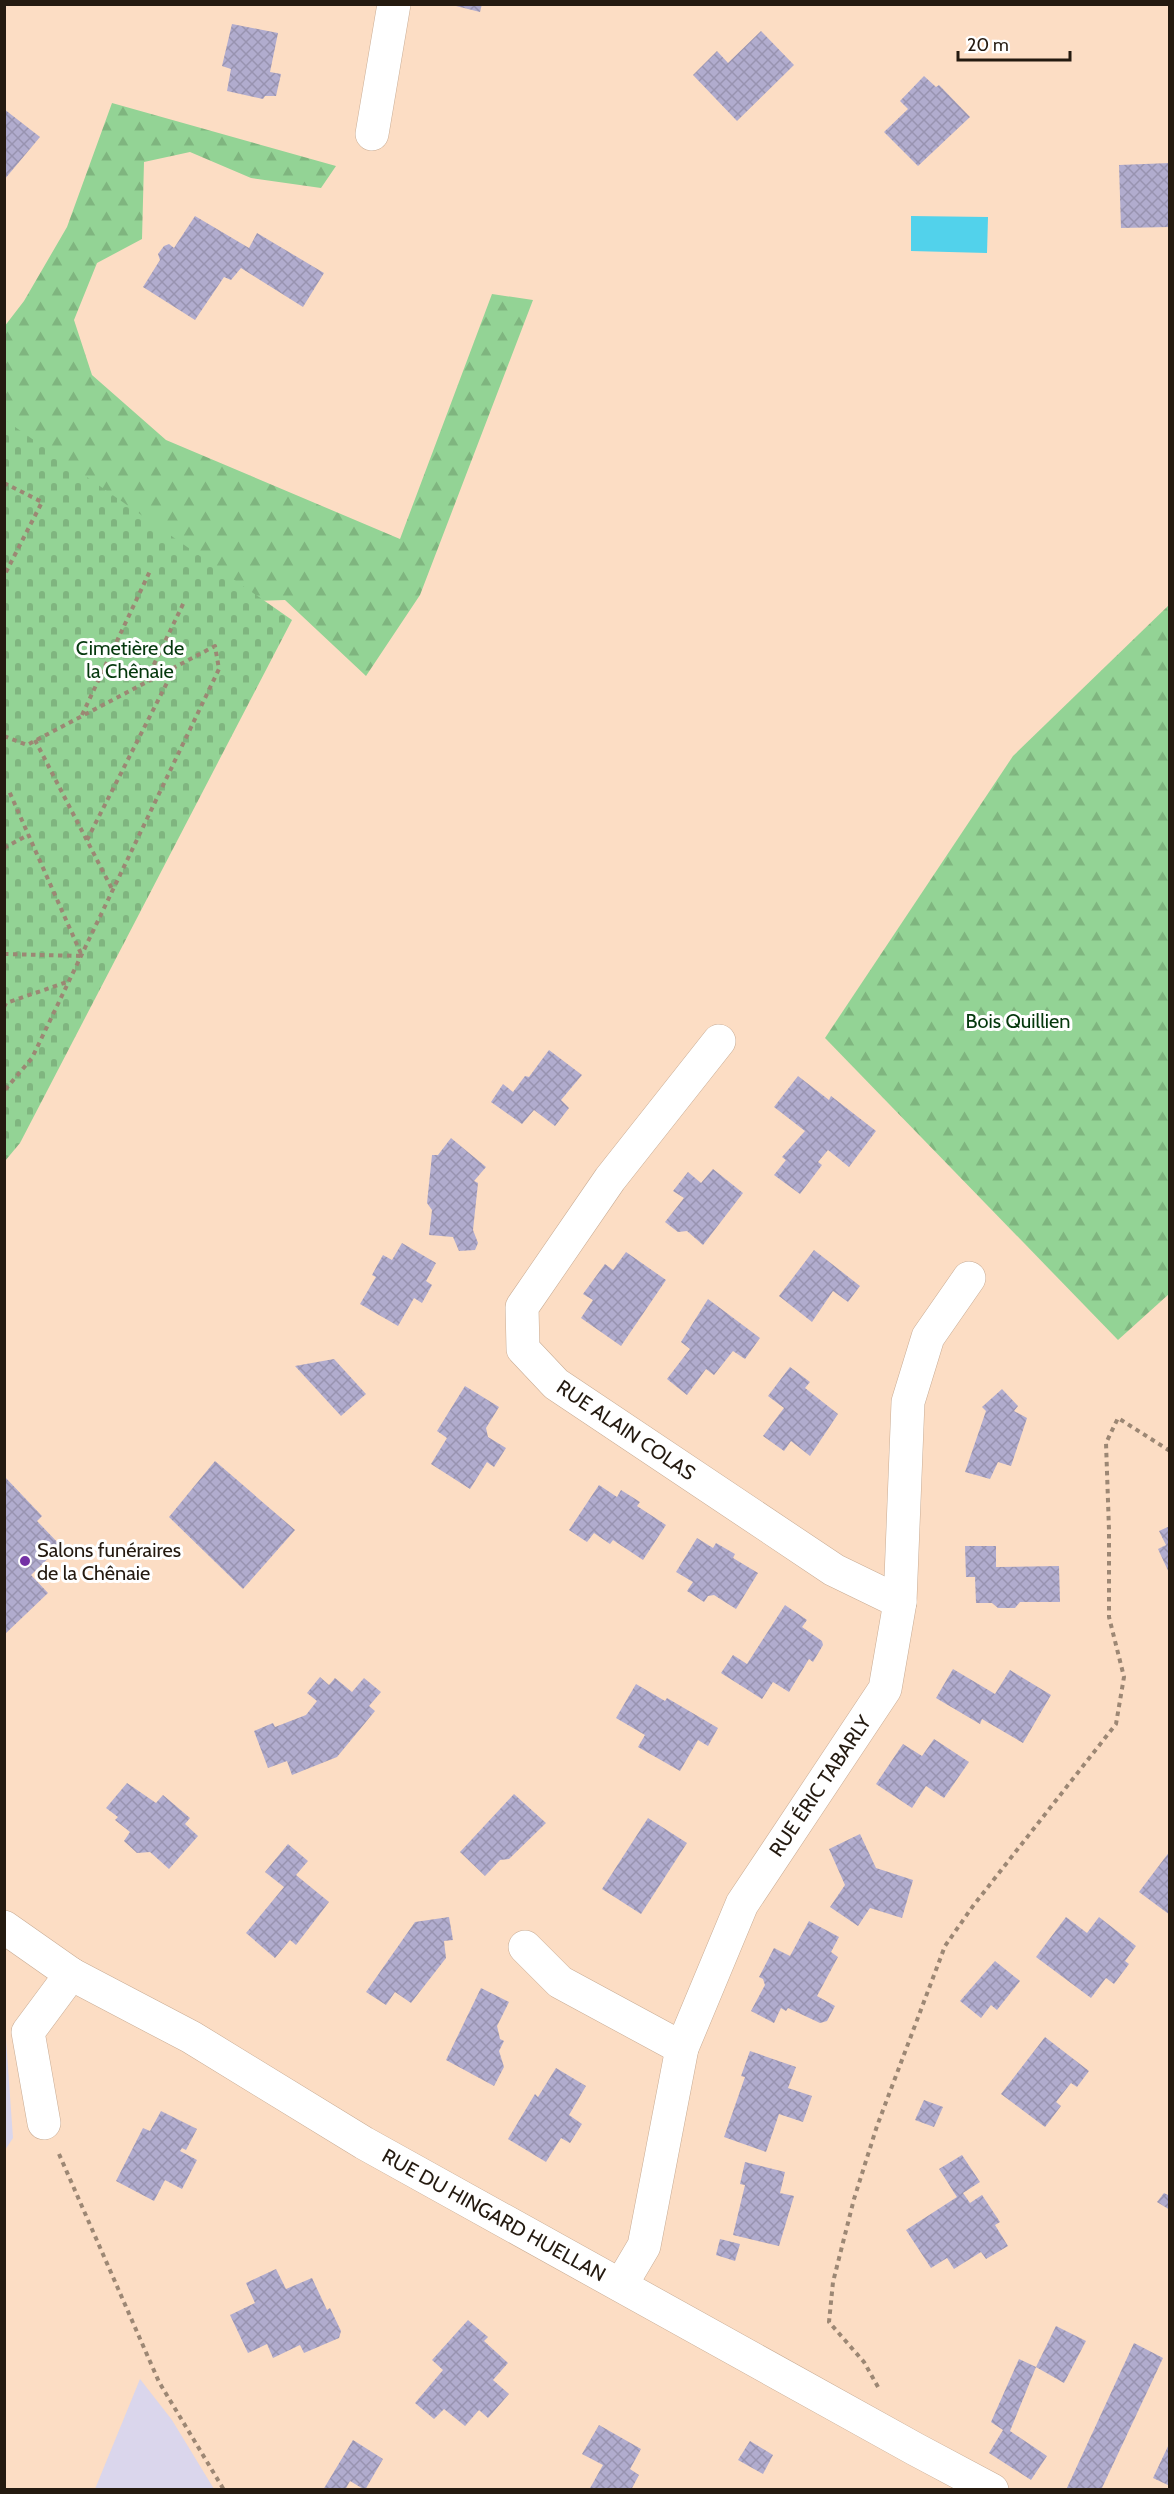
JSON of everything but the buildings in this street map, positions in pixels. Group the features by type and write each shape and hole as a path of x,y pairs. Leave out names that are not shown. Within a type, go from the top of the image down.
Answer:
{"street":[{"path":"372,134 394,4"},
{"name":"RUE ALAIN COLAS","path":"719,1041 610,1179 522,1307 523,1349 556,1384 575,1397 834,1570 900,1602"},
{"name":"RUE ÉRIC TABARLY","path":"621,2285 644,2246 682,2048 742,1904 885,1689 900,1602 908,1402 928,1337 969,1278"},
{"name":"RUE DU HINGARD HUELLAN","path":"4,1927 70,1974 191,2037 364,2143 621,2285 971,2485"},
{"path":"525,1947 560,1982 682,2048"},
{"path":"44,2123 28,2032 70,1974"}],"path":[{"path":"4,483 42,502 4,576"},
{"path":"82,716 150,571"},
{"path":"146,682 185,600"},
{"path":"4,736 27,745 215,646 219,669 33,1058 4,1091"},
{"path":"87,840 175,667"},
{"path":"35,740 113,891"},
{"path":"9,791 82,956"},
{"path":"4,848 28,835"},
{"path":"4,954 82,956"},
{"path":"5,1004 70,981"},
{"path":"881,2394 864,2362 829,2322 833,2282 854,2199 877,2126 945,1946 973,1906 1116,1724 1124,1677 1110,1617 1110,1530 1106,1443 1118,1418 1170,1450"},
{"path":"44,2123 159,2382 224,2490"}],"shaded area":[{"path":"4,2011 13,2138 5,2150 4,2150"},
{"path":"140,2379 172,2420 214,2489 95,2489"}],"green space":[{"path":"112,103 336,166 321,188 251,178 190,152 144,162 142,239 97,263 74,320 92,375 166,440 400,539 492,294 533,300 420,595 366,676 285,600 221,602 5,455 4,327 24,301 67,227"},
{"name":"Cimetière de la Chênaie","path":"5,420 292,620 20,1143 5,1161"},
{"name":"Bois Quillien","path":"1169,605 1169,1294 1118,1340 825,1038 1013,756"}],"water":[{"path":"911,216 988,217 987,253 911,251"}],"place":[{"name":"Salons funéraires de la Chênaie","path":"25,1561"}]}
